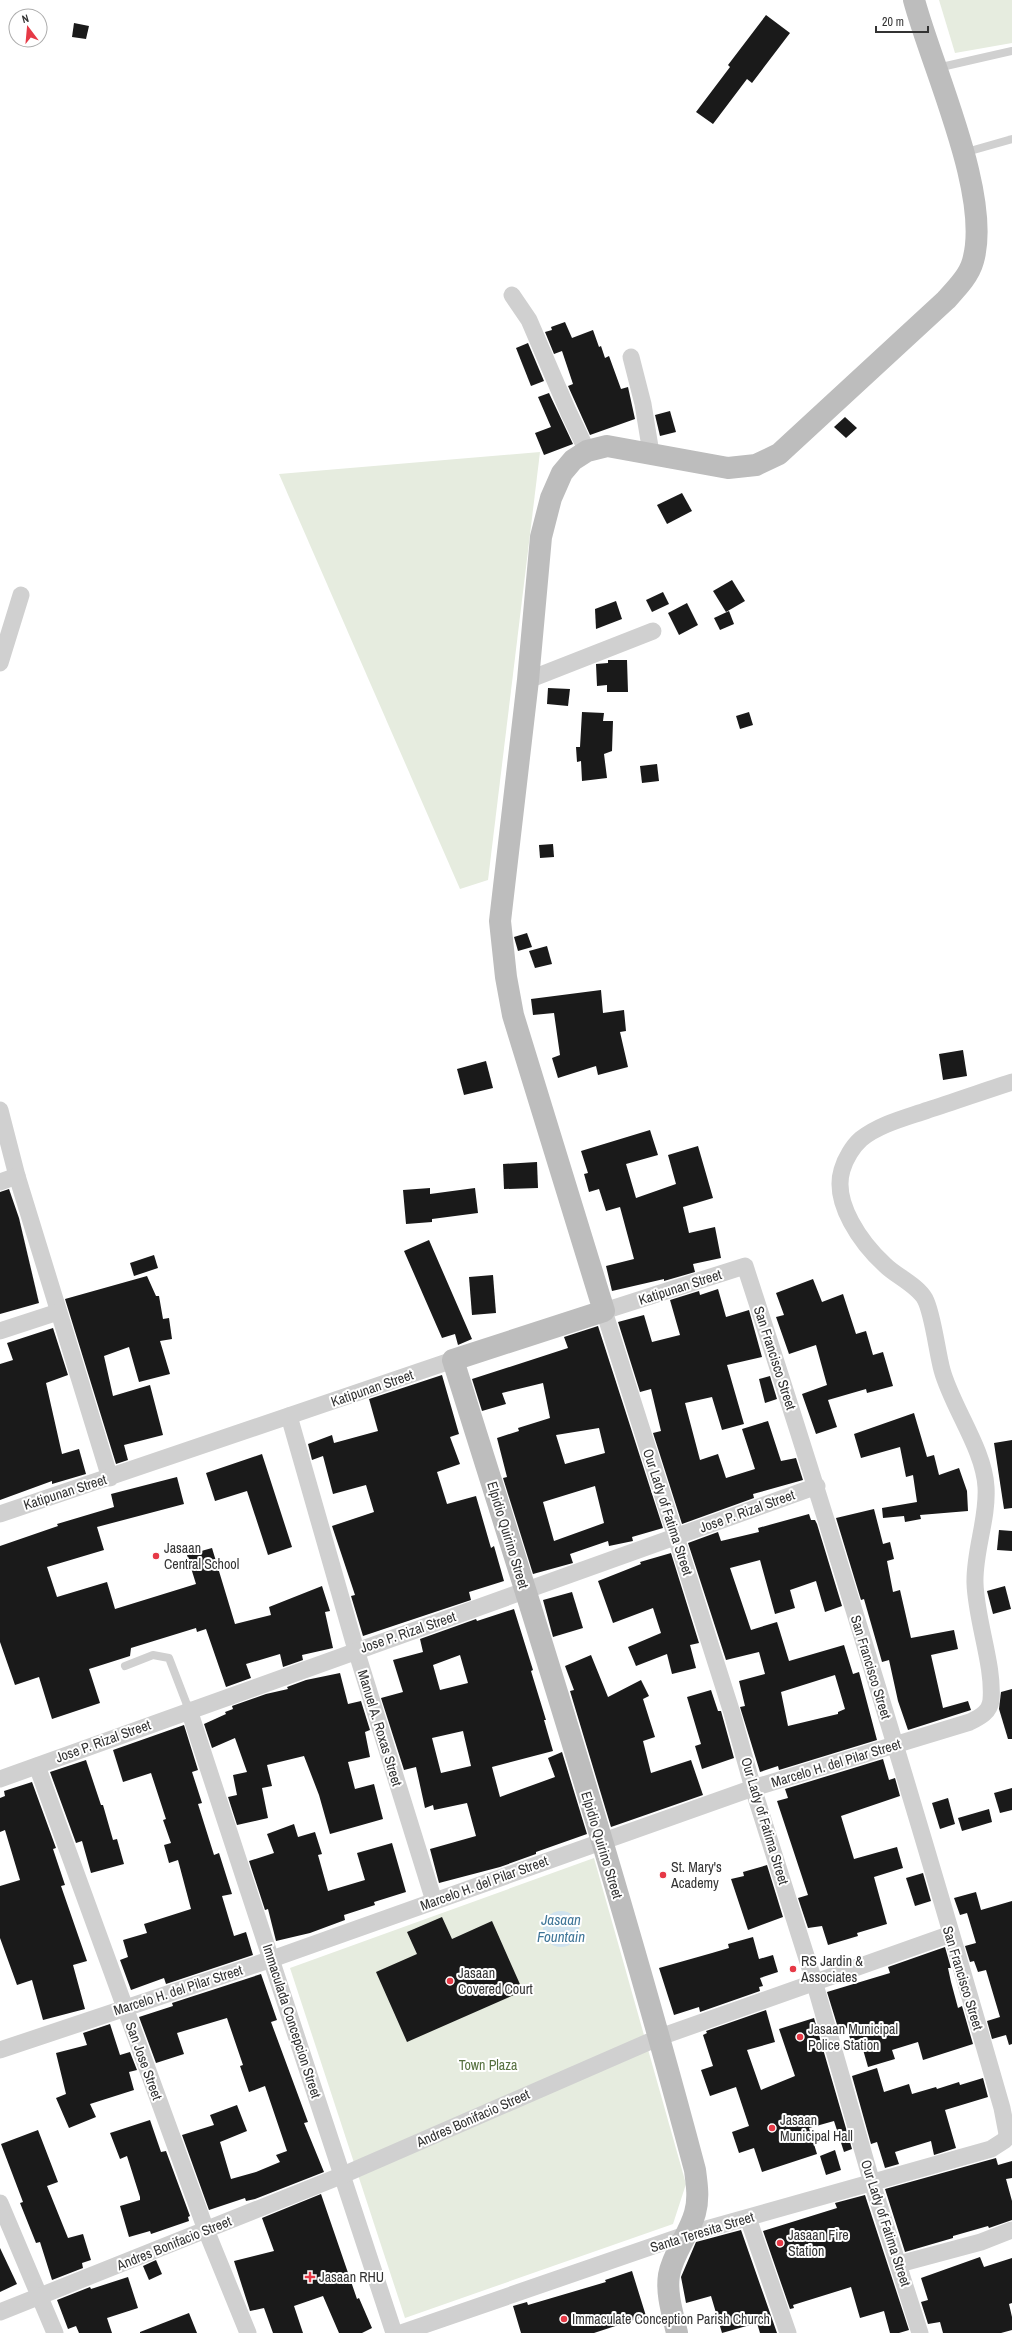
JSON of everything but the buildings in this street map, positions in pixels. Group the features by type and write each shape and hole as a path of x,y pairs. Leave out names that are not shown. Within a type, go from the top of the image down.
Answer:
{"street":[{"path":"604,1311 513,1015 501,942 503,890 528,680 541,537 551,498 562,473 573,460 587,451 607,446 728,468 742,468 767,461 779,454 828,411 946,300 960,283 973,262 977,241 977,220 962,153 914,0"},
{"path":"512,295 529,320 587,451"},
{"path":"631,356 643,404 651,453"},
{"path":"0,663 20,595"},
{"path":"528,680 652,631"},
{"name":"Marcelo H. del Pilar Street","path":"0,2050 272,1959 753,1788 894,1746 970,1722 982,1716 988,1708 991,1700 975,1584 976,1557 986,1488 984,1474 969,1433 946,1384 924,1299 884,1265 866,1246 854,1229 844,1208 841,1171 849,1154 860,1140 882,1126 1012,1082"},
{"path":"0,1110 17,1176 110,1478"},
{"path":"0,1182 17,1176"},
{"name":"Katipunan Street","path":"0,1514 110,1478 453,1360 745,1266"},
{"name":"San Francisco Street","path":"745,1266 817,1486 951,1934 1002,2108 1007,2134 1005,2140"},
{"name":"Our Lady of Fatima Street","path":"604,1311 732,1713 753,1788 814,1981 872,2183 920,2333"},
{"path":"0,1331 58,1312"},
{"name":"Elpidio Quirino Street","path":"453,1360 526,1592 660,2037 695,2170 698,2193 695,2214 673,2259 669,2276 670,2298 677,2333"},
{"name":"Manuel A. Roxas Street","path":"289,1416 356,1650 434,1901"},
{"name":"Jose P. Rizal Street","path":"0,1779 356,1650 526,1592 817,1486"},
{"name":"Immaculada Concepcion Street","path":"189,1710 394,2333"},
{"name":"San Jose Street","path":"37,1766 206,2230 248,2333"},
{"name":"Andres Bonifacio Street","path":"0,2312 343,2175 660,2037 814,1981 951,1934"},
{"name":"Santa Teresita Street","path":"401,2333 685,2235 991,2149 1005,2140"},
{"path":"0,2203 55,2333"},
{"path":"748,2218 788,2333"},
{"path":"899,2264 981,2242 1012,2230"}],"lane":[{"path":"936,68 1012,52"},
{"path":"962,153 1012,139"},
{"path":"125,1666 153,1655 169,1658 189,1710"}],"green space":[{"path":"939,0 1012,0 1012,43 955,53"},
{"path":"540,452 488,880 460,889 279,474"},
{"name":"Town Plaza","path":"594,1858 686,2184 673,2224 405,2318 290,1968"}],"water":[{"name":"Jasaan Fountain","path":"565,1911 574,1916 578,1922 578,1936 574,1942 565,1947 557,1947 548,1942 544,1936 543,1925 548,1916 554,1912"}],"place":[{"name":"Jasaan Central School","path":"156,1556"},
{"name":"St. Mary's Academy","path":"663,1875"},
{"name":"RS Jardin & Associates","path":"793,1969"},
{"name":"Jasaan Covered Court","path":"450,1981"},
{"name":"Jasaan Municipal Police Station","path":"800,2037"},
{"name":"Jasaan Municipal Hall","path":"772,2128"},
{"name":"Jasaan Fire Station","path":"780,2243"},
{"name":"Jasaan RHU","path":"310,2277"},
{"name":"Immaculate Conception Parish Church","path":"564,2319"}]}
